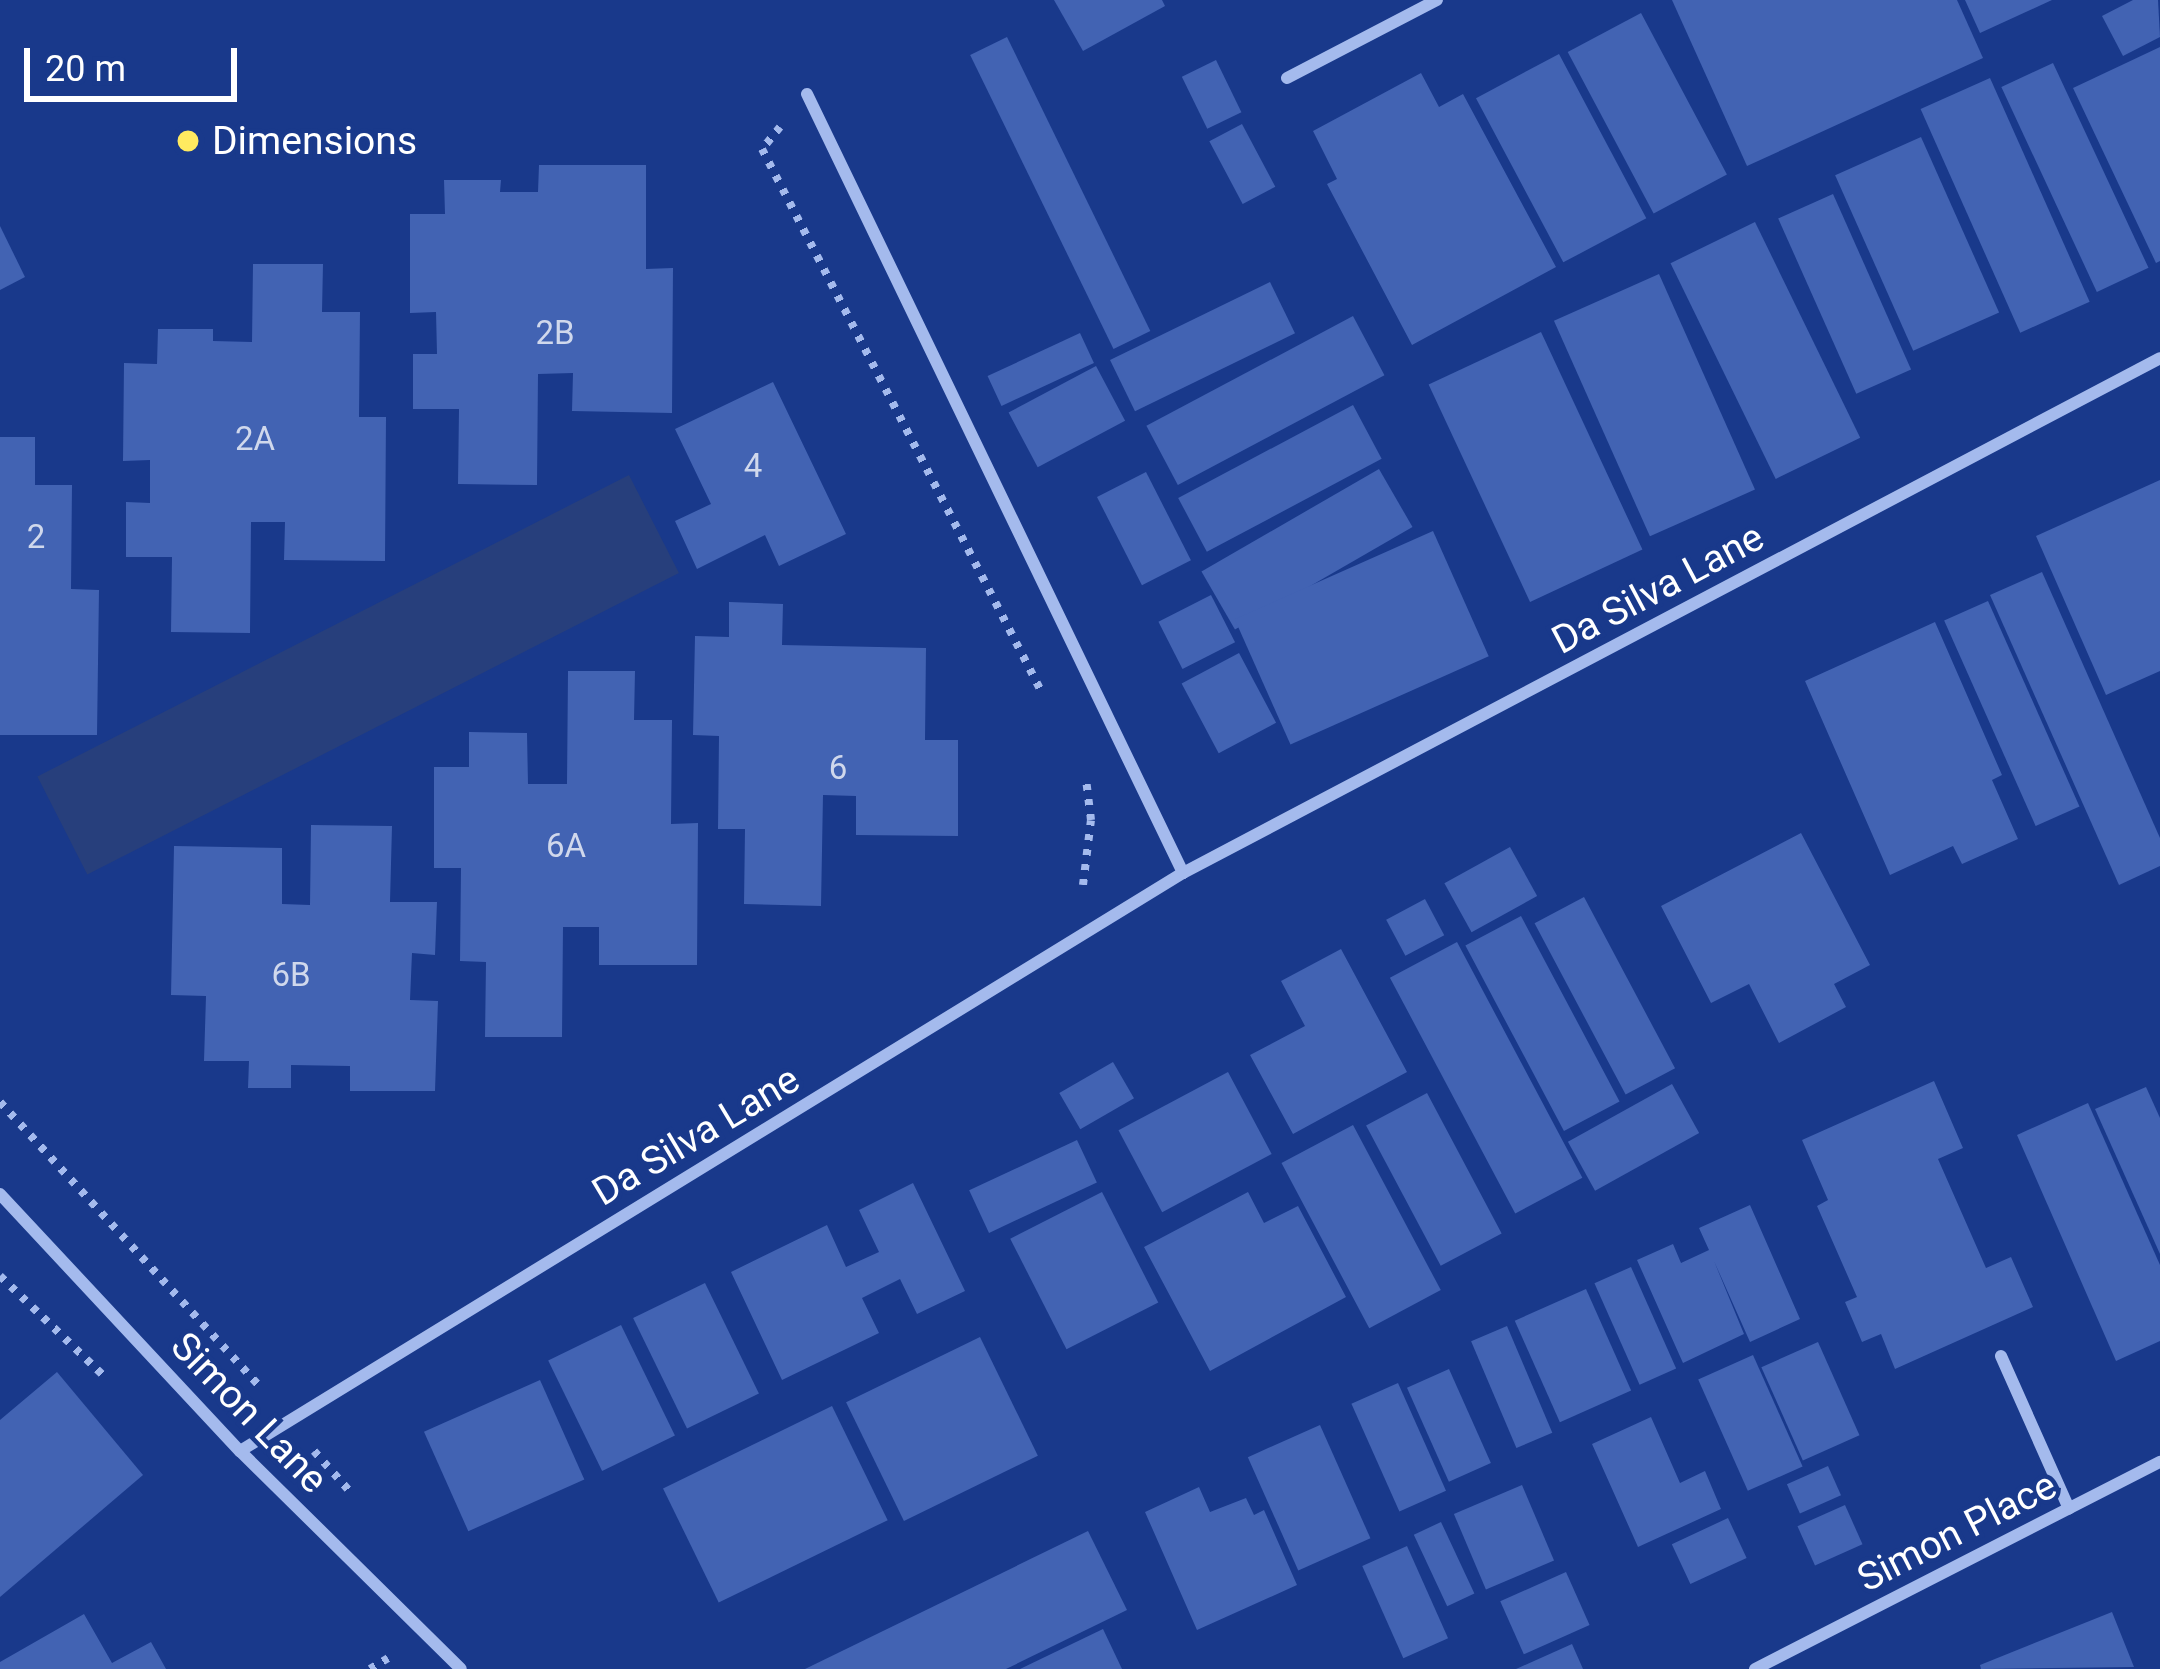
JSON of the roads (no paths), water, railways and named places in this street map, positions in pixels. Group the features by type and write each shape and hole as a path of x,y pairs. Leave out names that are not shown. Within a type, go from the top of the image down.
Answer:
{"street":[{"path":"1287,78 1437,0"},
{"path":"807,94 1183,872"},
{"name":"Da Silva Lane","path":"240,1451 1183,872 2160,358"},
{"name":"Simon Lane","path":"0,1194 240,1451 460,1669"},
{"path":"2001,1356 2069,1509"},
{"name":"Simon Place","path":"1754,1669 1785,1662 2160,1462"}],"water":[{"path":"629,475 679,573 87,874 37,776"}],"place":[{"name":"Dimensions","path":"188,141"}]}
